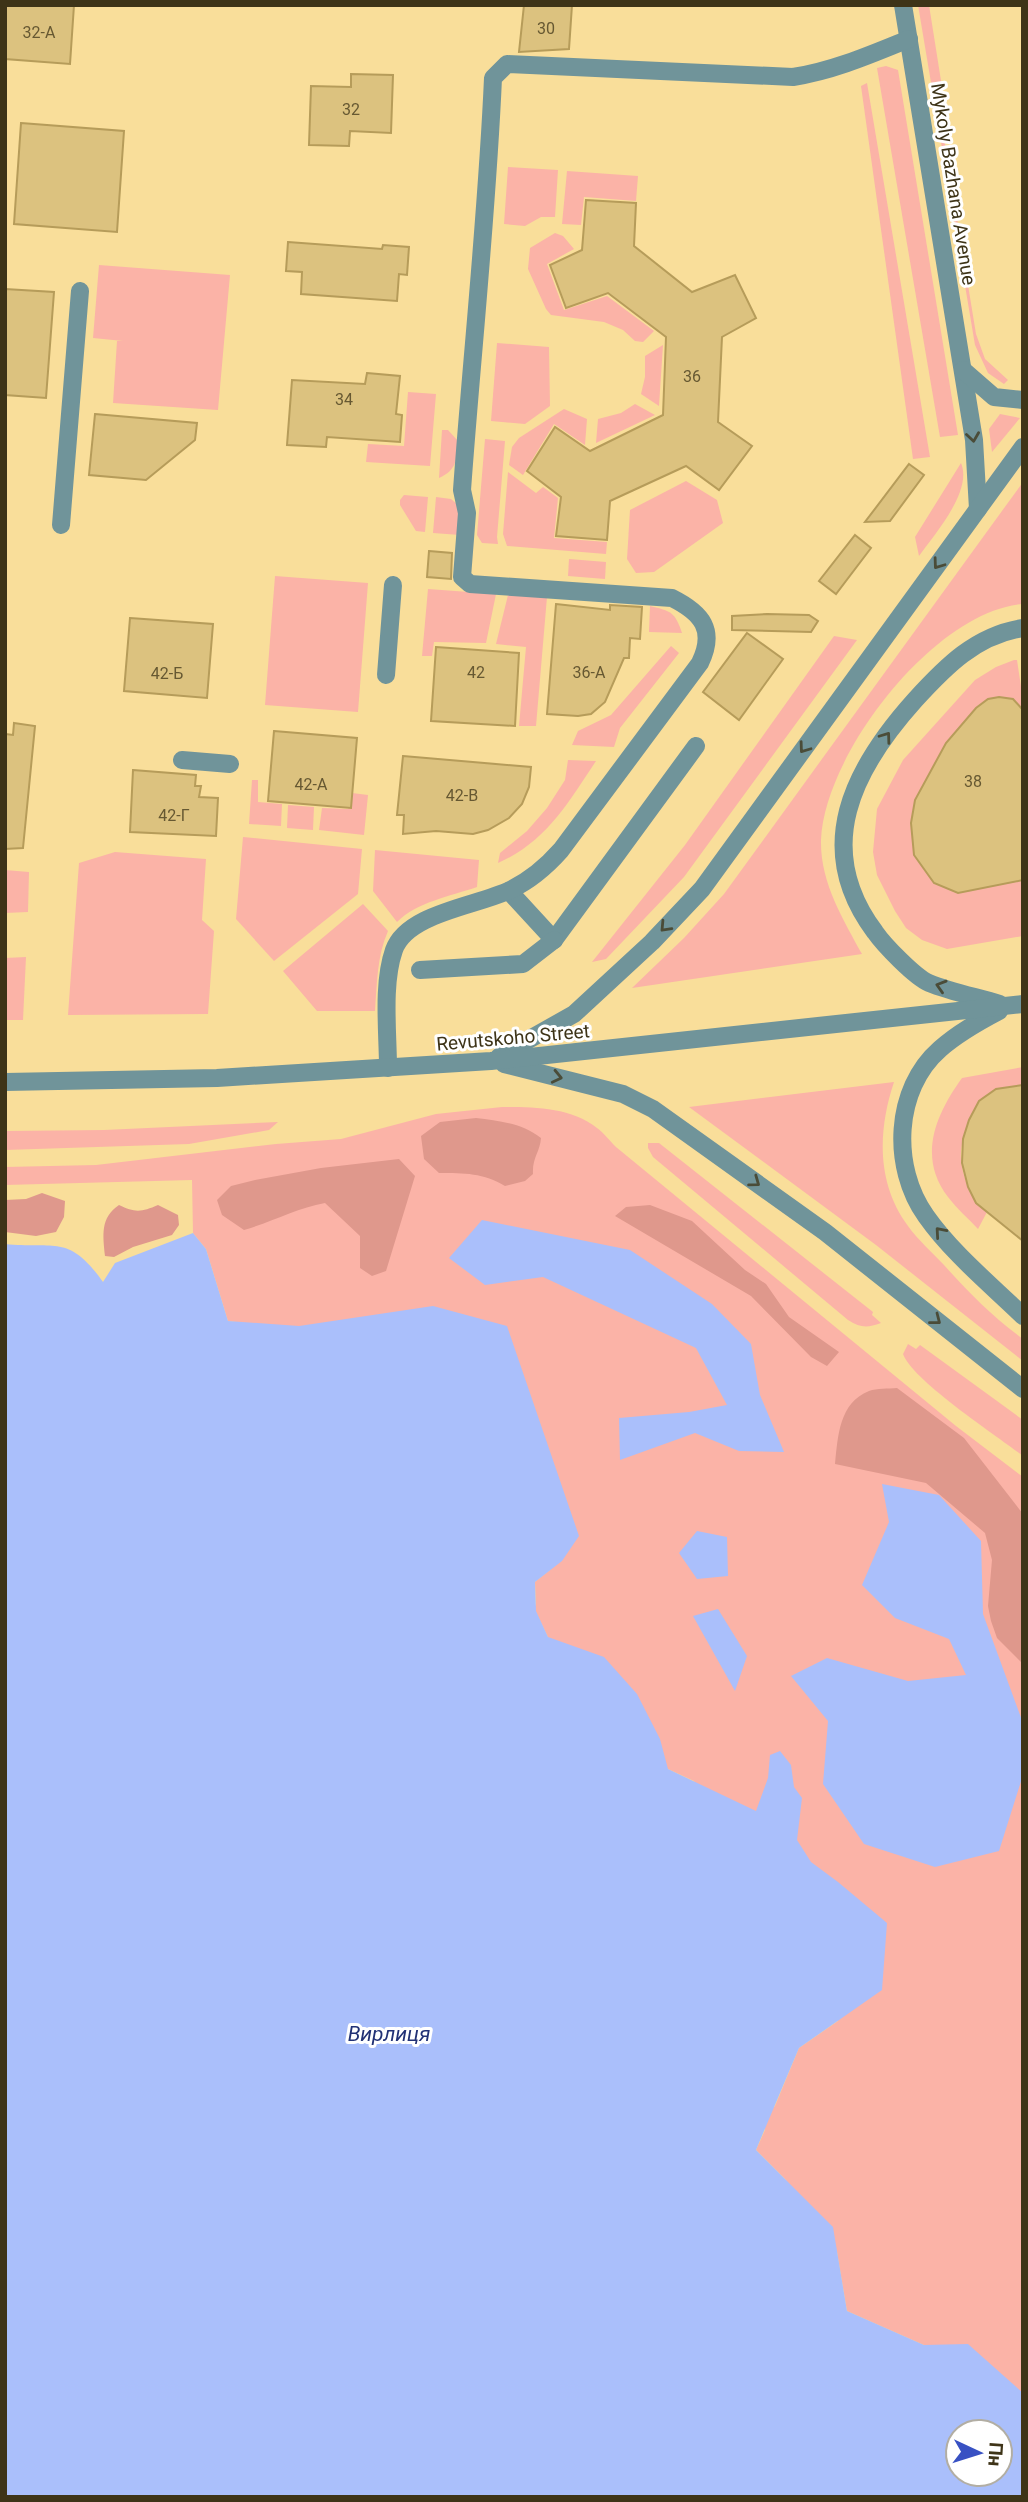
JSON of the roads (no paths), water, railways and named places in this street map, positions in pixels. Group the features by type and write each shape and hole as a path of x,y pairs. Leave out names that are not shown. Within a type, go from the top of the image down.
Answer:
{"street":[{"name":"Mykoly Bazhana Avenue","path":"903,5 974,440 978,509"},
{"path":"388,1068 390,965 395,947 403,934 420,923 509,891 545,868 700,663 708,637 698,613 672,598 470,584 462,577 467,513 462,490 483,210 490,157 493,78 507,64 793,76 810,74 870,55 909,39"},
{"path":"61,525 80,290"},
{"path":"962,370 994,397 1023,400"},
{"path":"491,1061 574,1014 642,951 702,889 1023,447"},
{"path":"386,675 393,585"},
{"path":"1015,1005 926,982 883,943 855,900 845,868 842,841 846,815 857,784 870,760 906,710 947,665 972,647 996,635 1023,628"},
{"path":"420,970 523,964 554,940 696,746"},
{"path":"182,760 230,764"},
{"path":"509,891 554,940"},
{"path":"1015,1005 967,1028 938,1050 919,1077 906,1108 901,1135 903,1161 910,1190 926,1216 951,1245 1023,1316"},
{"name":"Revutskoho Street","path":"5,1082 217,1078 491,1061 1015,1005"},
{"path":"491,1061 623,1094 653,1109 825,1232 1023,1388"}],"water":[{"path":"482,1220 630,1250 712,1304 751,1344 760,1395 784,1452 739,1451 695,1433 620,1460 619,1418 689,1412 727,1405 696,1348 543,1277 485,1285 449,1258"},
{"name":"Вирлиця","path":"193,1233 206,1249 228,1321 299,1326 433,1306 507,1326 579,1536 562,1561 535,1582 536,1611 548,1637 604,1657 637,1694 660,1739 668,1769 756,1811 768,1778 770,1755 780,1751 791,1765 794,1787 802,1798 797,1840 811,1862 887,1923 882,1990 799,2048 756,2150 833,2227 847,2311 924,2345 968,2344 1023,2393 1023,2497 5,2497 5,1244 70,1250 81,1257 103,1282 115,1263"},
{"path":"882,1484 939,1495 981,1541 983,1614 1023,1723 1023,1775 999,1851 935,1867 864,1844 823,1784 828,1721 791,1676 827,1658 908,1681 966,1675 949,1639 895,1618 862,1585 889,1522"},
{"path":"697,1531 727,1537 728,1576 697,1579 679,1553"},
{"path":"718,1609 747,1656 735,1691 693,1616"}]}
